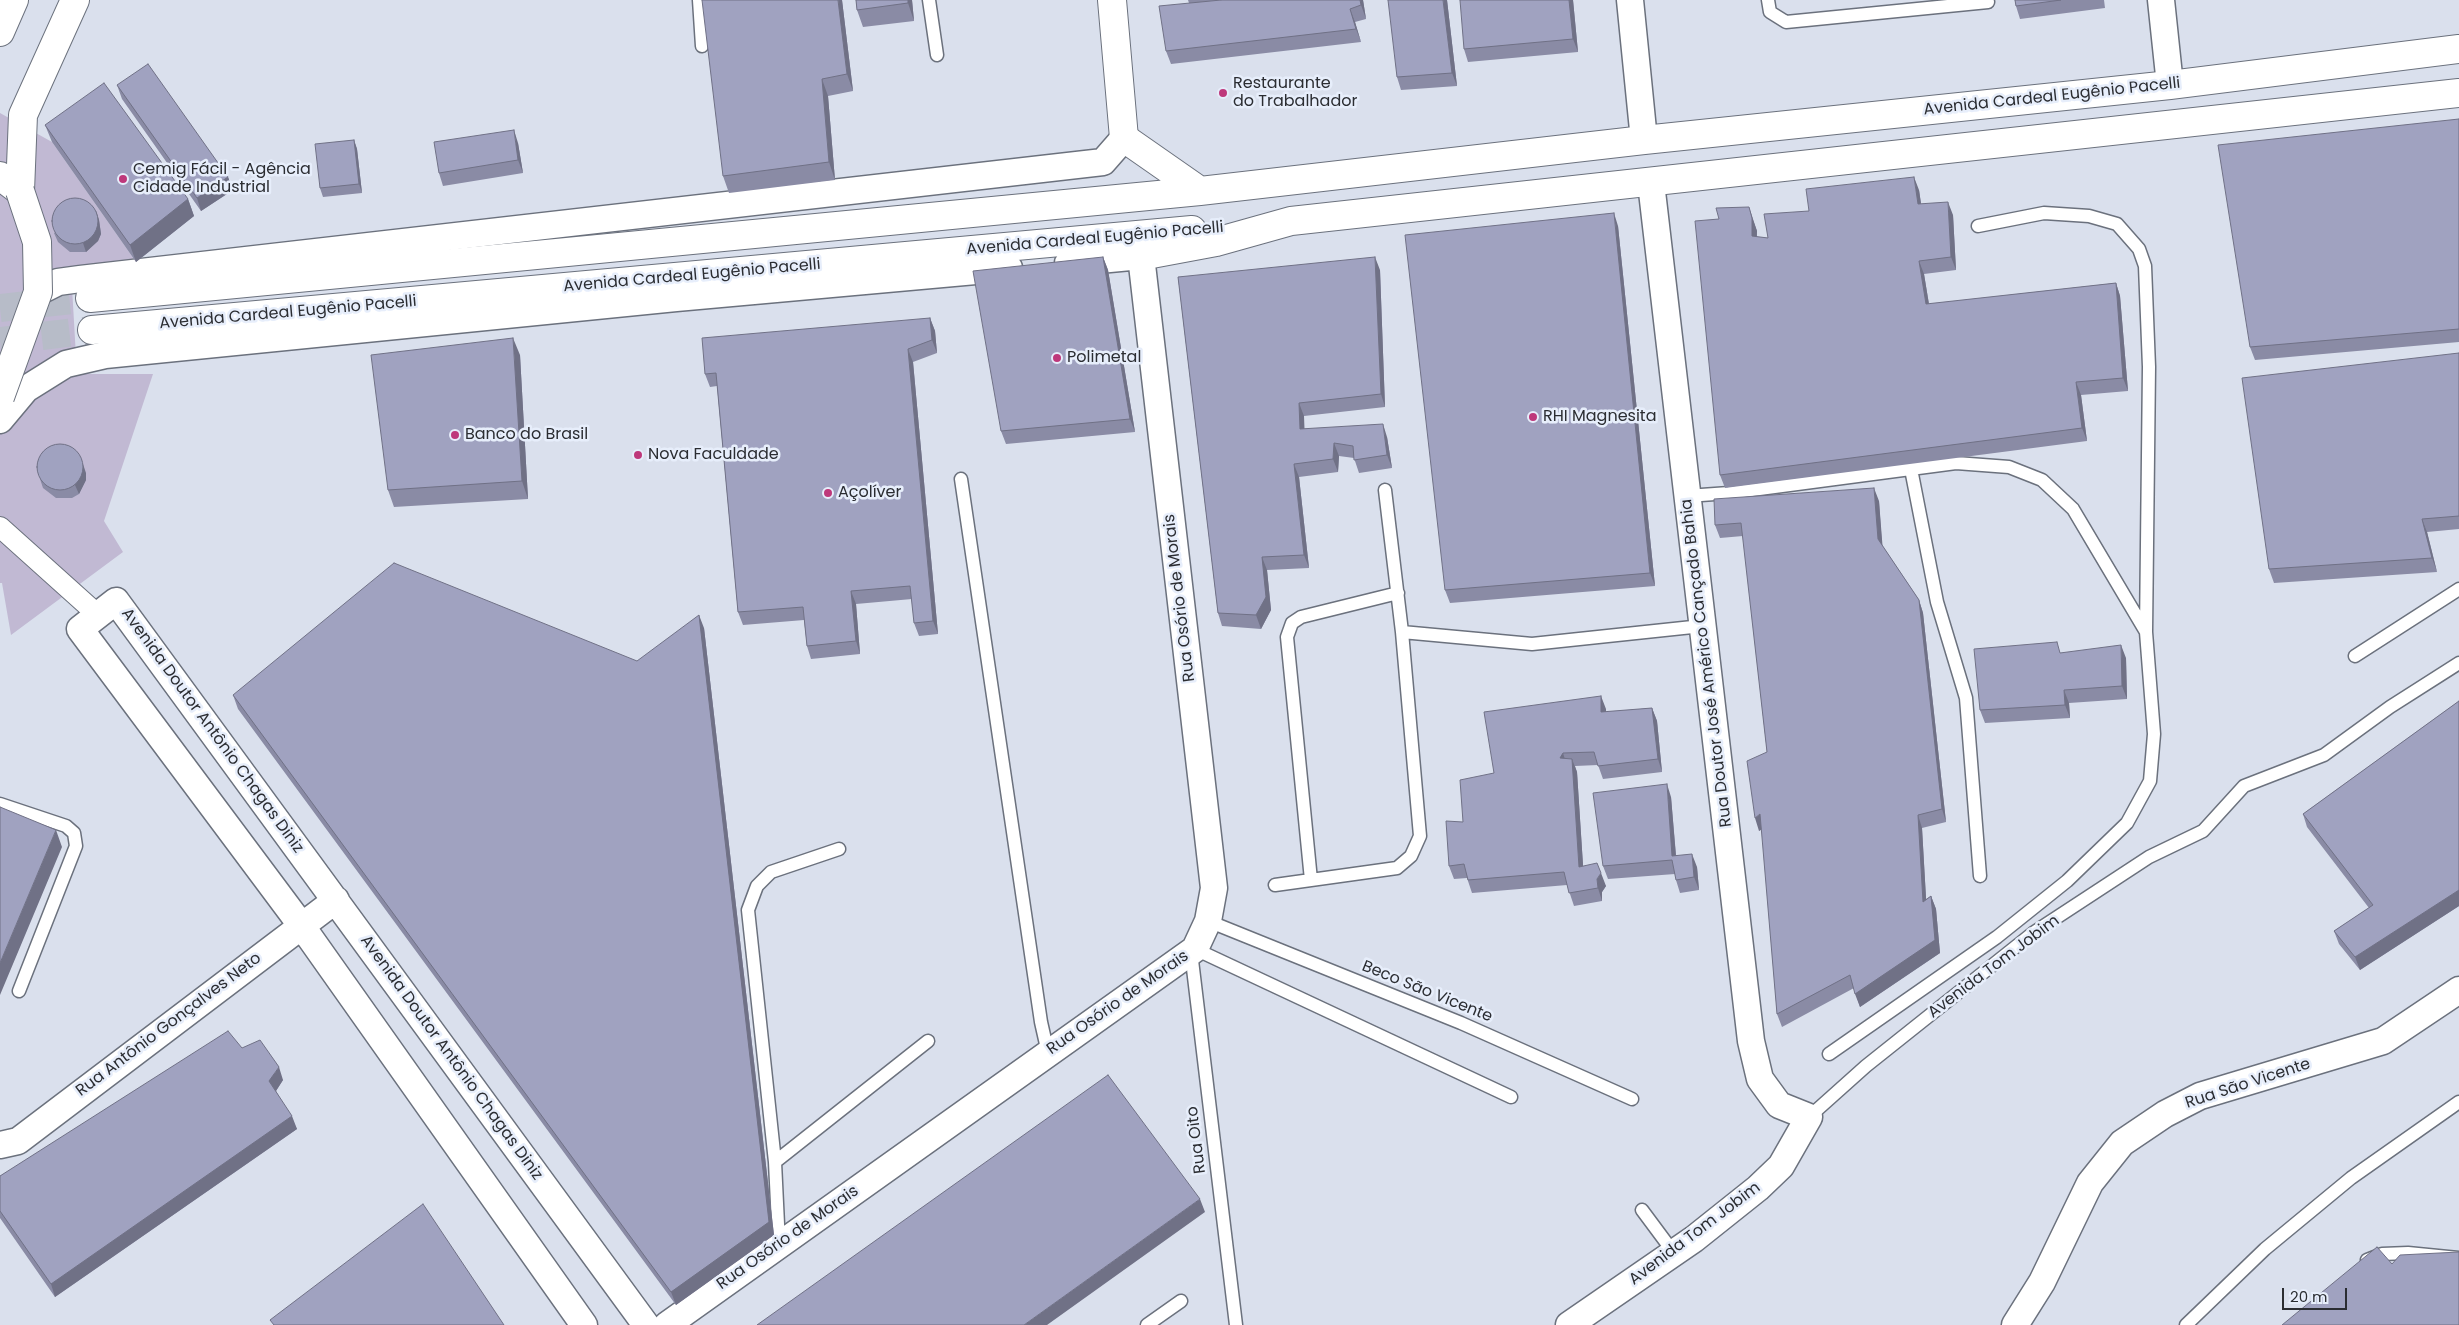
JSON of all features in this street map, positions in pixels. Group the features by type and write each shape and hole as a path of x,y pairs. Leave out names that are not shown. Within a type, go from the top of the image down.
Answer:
{"main road":[{"path":"0,32 14,0"},
{"path":"0,397 38,292 37,242 10,184 23,115 74,0"},
{"path":"1112,0 1124,138 1200,191"},
{"name":"Avenida Cardeal Eugênio Pacelli","path":"90,298 1200,191 1644,140 2170,85 2459,49"},
{"path":"1141,256 1216,242 1291,221 2170,123 2459,93"},
{"name":"Avenida Cardeal Eugênio Pacelli","path":"92,330 1291,221"}],"street":[{"path":"1630,0 1644,140"},
{"path":"2161,0 2170,85"},
{"path":"38,292 58,282 80,279 1102,162 1124,138"},
{"name":"Rua Doutor José Américo Cançado Bahia","path":"1651,182 1751,1041 1760,1079 1779,1105 1809,1117"},
{"name":"Avenida Cardeal Eugênio Pacelli","path":"0,420 26,389 66,364 105,355 686,297 1141,256"},
{"name":"Rua Osório de Morais","path":"667,1325 1193,950 1208,921 1214,888 1141,256"},
{"path":"0,527 98,615"},
{"name":"Avenida Doutor Antônio Chagas Diniz","path":"584,1325 301,925 80,629 116,601 646,1325"},
{"name":"Rua Antônio Gonçalves Neto","path":"0,1146 18,1140 336,900"},
{"name":"Rua São Vicente","path":"2015,1325 2042,1282 2090,1183 2122,1143 2165,1114 2200,1096 2383,1041 2459,990"},
{"name":"Avenida Tom Jobim","path":"1569,1325 1674,1253 1758,1188 1781,1166 1809,1117"}],"lane":[{"path":"699,0 702,46"},
{"path":"930,0 937,54"},
{"path":"1768,0 1770,12 1786,22 1988,2"},
{"path":"1829,1054 1997,937 2067,881 2127,823 2150,781 2154,734 2146,632 2149,367 2145,266 2139,249 2117,224 2088,216 2044,213 1978,226"},
{"path":"1687,496 1730,493 1956,463 2008,467 2042,480 2073,509 2146,632"},
{"path":"1911,469 1937,602 1966,698 1980,876"},
{"path":"961,479 1041,1022 1048,1053"},
{"path":"1275,884 1397,868 1411,856 1420,836 1402,632 1385,490"},
{"path":"2355,656 2459,589"},
{"path":"1311,880 1287,637 1292,623 1301,617 1398,593"},
{"path":"1402,632 1532,644 1702,626"},
{"name":"Avenida Tom Jobim","path":"1809,1117 1866,1066 2033,934 2148,857 2203,831 2244,786 2324,755 2390,708 2459,663"},
{"path":"0,804 66,826 74,833 76,846 19,991"},
{"path":"779,1245 774,1162 748,910 757,886 771,872 839,849"},
{"name":"Beco São Vicente","path":"1208,921 1453,1019 1632,1099"},
{"path":"1193,950 1511,1097"},
{"name":"Rua Oito","path":"1193,950 1236,1325"},
{"path":"774,1162 928,1041"},
{"path":"2186,1325 2265,1249 2351,1178 2459,1102"},
{"path":"1642,1210 1674,1253"},
{"path":"2356,1268 2363,1262 2382,1254 2408,1253 2459,1258"},
{"path":"1148,1325 1181,1301"}],"shaded area":[{"path":"0,113 52,142 136,262 72,287 77,374 153,374 104,521 123,552 11,635 2,583 0,583"}],"building":[{"path":"702,0 838,0 847,74 822,79 829,162 723,176"},
{"path":"856,0 908,0 908,3 857,10"},
{"path":"1221,0 1360,0 1361,5 1350,9 1356,29 1166,51 1159,6"},
{"path":"1388,0 1443,0 1452,73 1397,77"},
{"path":"1460,0 1569,0 1573,39 1464,49"},
{"path":"2015,0 2061,0 2016,6"},
{"name":"Cemig Fácil - Agência Cidade Industrial","path":"148,64 228,177 197,198 117,85"},
{"name":"Cemig Fácil - Agência Cidade Industrial","path":"104,83 188,199 130,245 45,125"},
{"path":"2459,119 2459,329 2250,347 2218,145"},
{"path":"514,130 518,160 439,173 434,142"},
{"path":"354,140 359,184 320,188 315,144"},
{"path":"1914,177 1918,204 1948,202 1951,257 1919,261 1926,304 2116,283 2123,378 2076,382 2082,428 1720,475 1695,221 1719,219 1716,208 1749,207 1752,218 1752,236 1768,238 1764,214 1809,211 1806,189"},
{"path":"75,198 88,202 94,208 98,221 94,234 88,240 75,244 62,240 56,234 52,221 56,208 62,202"},
{"name":"RHI Magnesita","path":"1614,213 1650,573 1445,590 1405,235"},
{"name":"Polimetal","path":"1103,257 1130,419 1001,431 973,271"},
{"path":"1375,257 1381,394 1299,403 1300,429 1383,424 1387,455 1354,460 1353,446 1334,443 1333,459 1294,464 1304,555 1262,557 1266,597 1256,615 1218,613 1178,277"},
{"name":"Açolíver","path":"930,318 932,340 908,349 933,621 914,623 910,586 851,591 856,641 807,646 803,607 738,612 716,373 705,374 702,338"},
{"name":"Banco do Brasil","path":"513,338 522,481 388,490 371,355"},
{"path":"2459,353 2459,516 2422,519 2432,558 2269,569 2242,378"},
{"path":"60,444 73,448 79,454 83,467 79,480 73,486 60,490 47,486 41,480 37,467 41,454 47,448"},
{"path":"1874,488 1878,539 1919,600 1942,809 1918,815 1923,902 1931,896 1935,940 1855,994 1850,975 1777,1014 1760,814 1755,818 1747,761 1767,752 1741,523 1715,525 1714,499"},
{"path":"394,563 637,661 699,615 769,1222 671,1292 233,695"},
{"path":"2057,642 2060,653 2121,645 2122,686 2064,690 2065,705 1980,710 1974,649"},
{"path":"1601,696 1601,712 1652,708 1658,759 1598,766 1594,752 1563,753 1560,758 1572,759 1579,867 1597,863 1601,873 1597,879 1598,888 1569,893 1564,872 1468,880 1464,864 1449,866 1446,821 1463,822 1460,780 1494,773 1484,712"},
{"path":"2459,701 2459,890 2355,957 2334,931 2373,905 2303,814"},
{"path":"1667,784 1672,856 1692,854 1694,877 1676,880 1672,860 1603,866 1593,793"},
{"path":"0,807 56,830 0,963"},
{"path":"228,1031 242,1048 260,1040 279,1067 269,1081 292,1116 51,1284 0,1211 0,1176"},
{"path":"1108,1075 1200,1199 1024,1325 757,1325"},
{"path":"423,1204 504,1325 274,1325 270,1320"},
{"path":"2377,1247 2392,1264 2400,1255 2459,1252 2459,1325 2282,1325"}],"tunnel":[{"path":"0,308 90,298"},
{"path":"0,341 92,330"}],"place":[{"name":"Restaurante do Trabalhador","path":"1223,93"},
{"name":"Cemig Fácil - Agência Cidade Industrial","path":"123,179"},
{"name":"Polimetal","path":"1057,358"},
{"name":"RHI Magnesita","path":"1533,417"},
{"name":"Banco do Brasil","path":"455,435"},
{"name":"Nova Faculdade","path":"638,455"},
{"name":"Açolíver","path":"828,493"}]}
